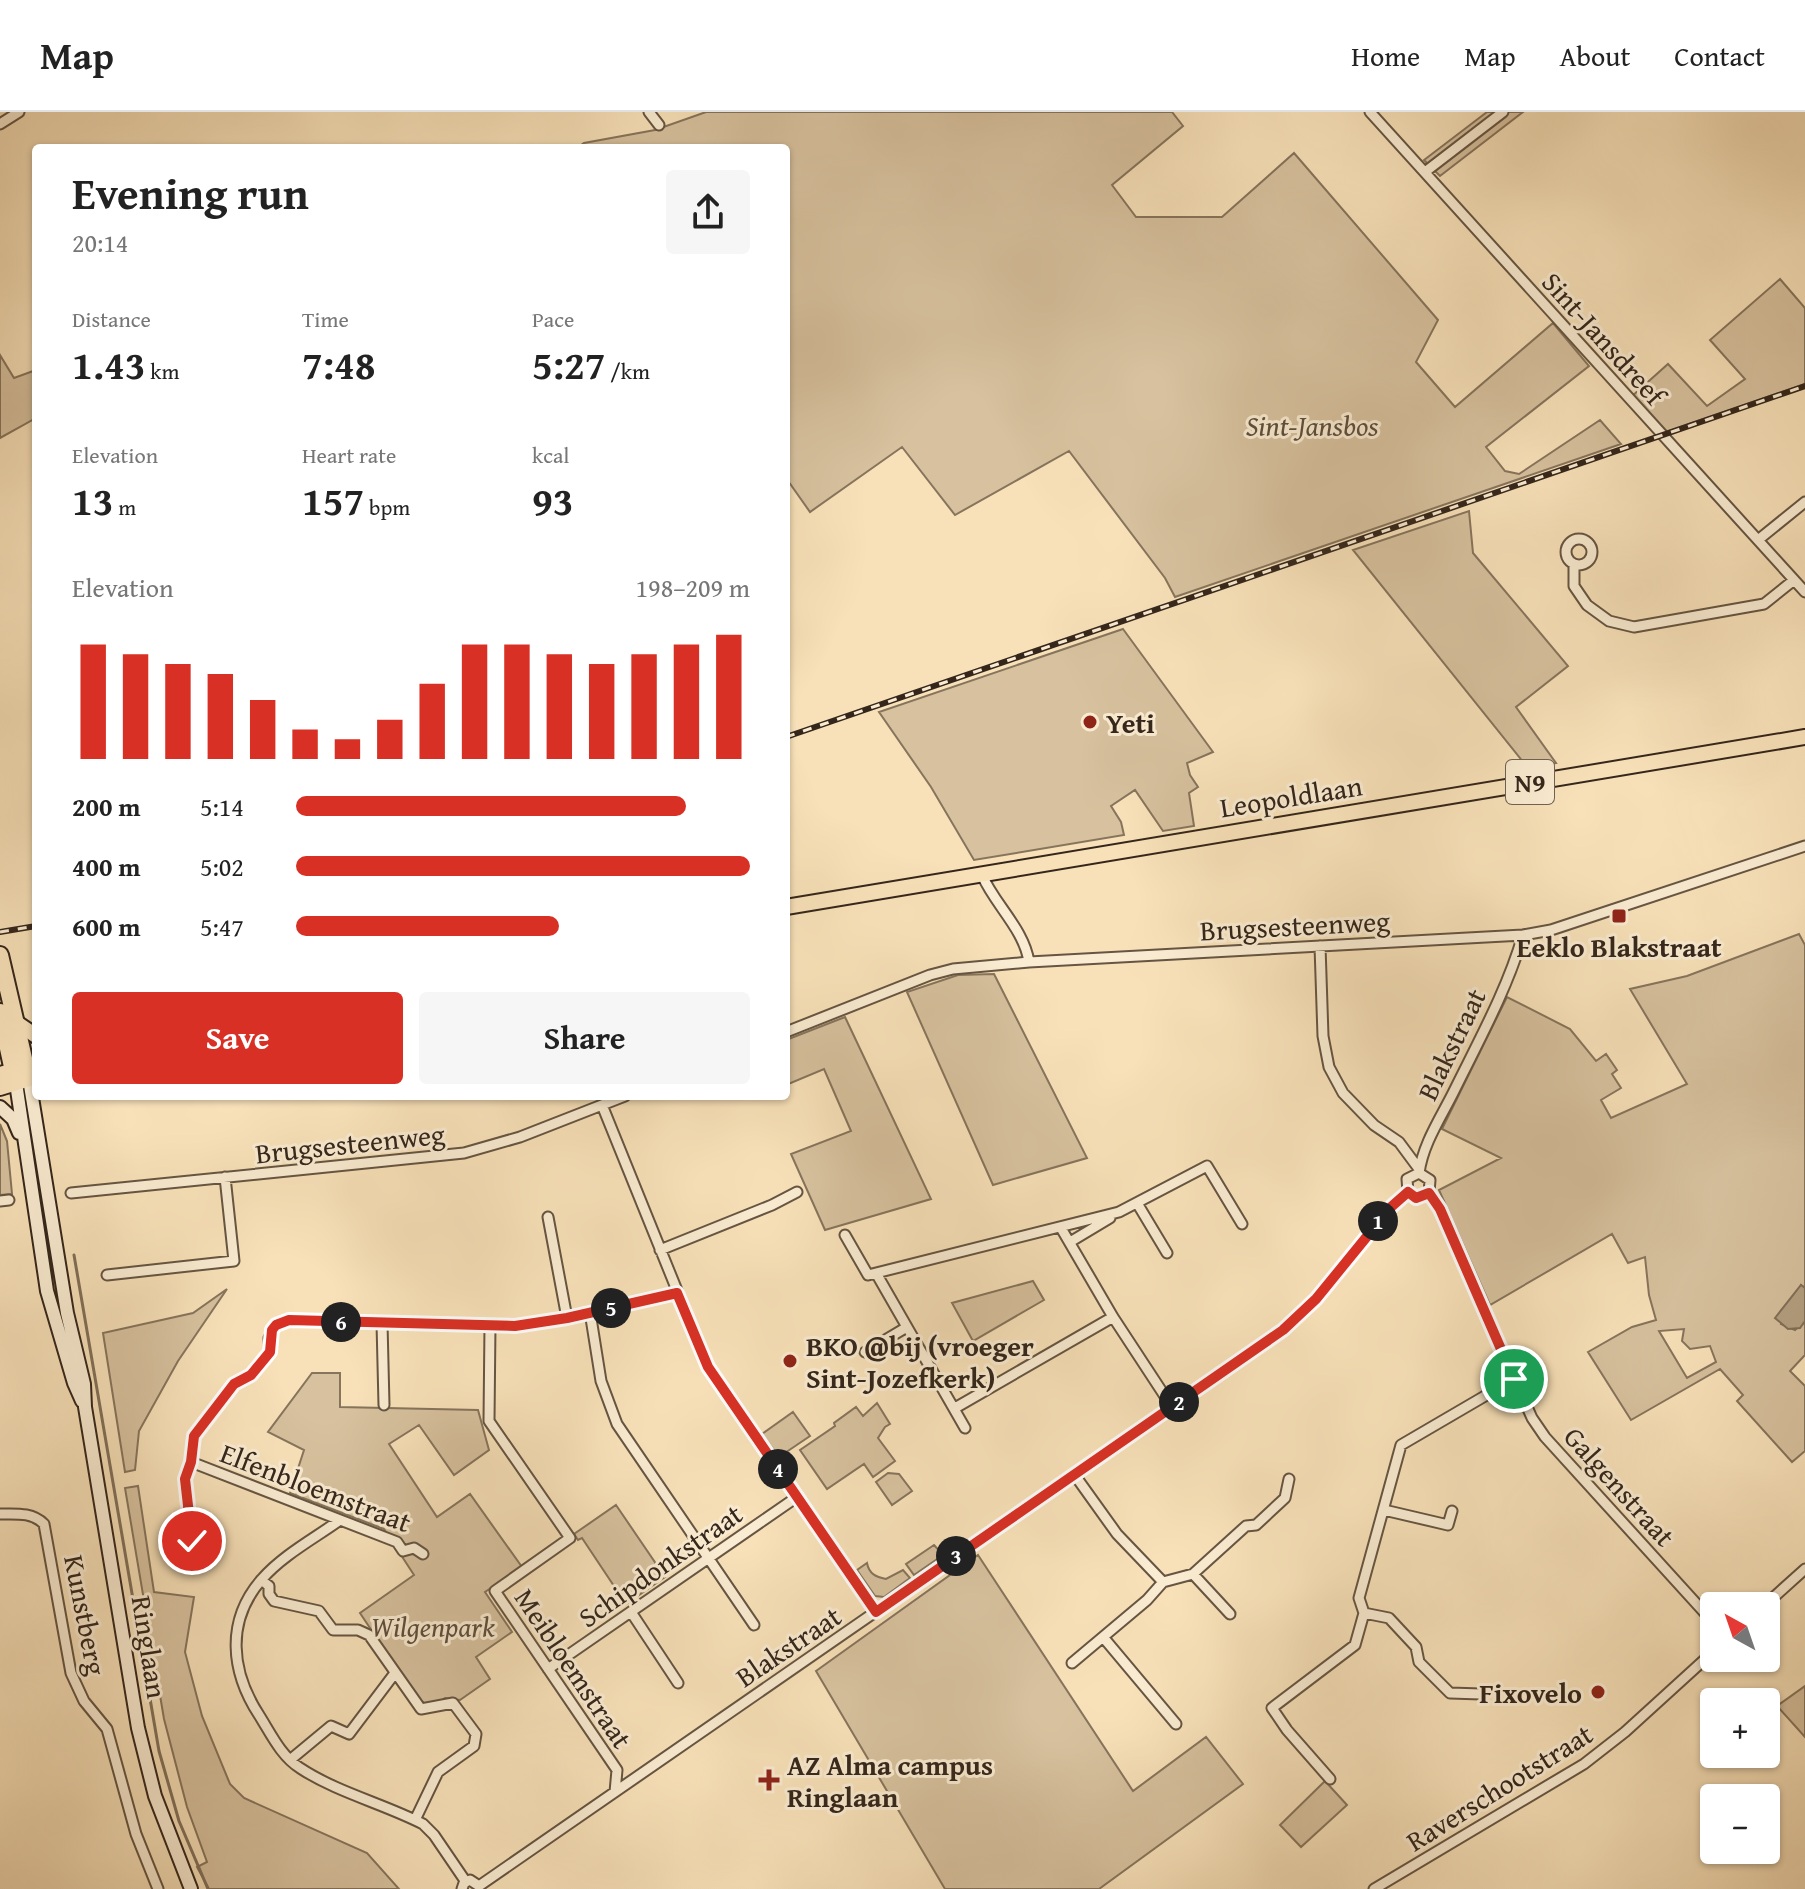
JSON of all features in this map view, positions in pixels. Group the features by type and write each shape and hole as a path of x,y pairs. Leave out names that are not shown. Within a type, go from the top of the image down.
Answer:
{"highway":[{"name":"Ringlaan","path":"0,955 17,1023 22,1074"},
{"name":"Ringlaan","path":"0,1012 22,1074"}],"main road":[{"name":"Leopoldlaan","path":"790,906 1805,737"},
{"path":"17,1023 32,1033"},
{"path":"0,1088 22,1074"},
{"name":"Ringlaan","path":"22,1074 36,1122 67,1313 84,1384 85,1407 138,1728 155,1796 191,1889"},
{"name":"Ringlaan","path":"22,1074 25,1152 47,1291 74,1383 85,1407"},
{"path":"36,1122 38,1100"},
{"path":"0,1107 13,1119 25,1152"}],"street":[{"path":"0,124 19,112"},
{"path":"649,112 659,125"},
{"name":"Sint-Jansdreef","path":"1370,112 1805,592"},
{"path":"1425,172 1503,112"},
{"path":"1758,540 1805,502"},
{"path":"1574,564 1574,586 1587,605 1609,621 1634,627 1764,604 1794,580"},
{"name":"Brugsesteenweg","path":"790,1030 930,975 953,969 1029,962 1523,935 1581,922 1805,846"},
{"path":"982,875 990,893 1025,944 1029,962"},
{"name":"Blakstraat","path":"1419,1171 1430,1138 1507,980 1523,935"},
{"path":"1320,946 1323,1036 1329,1067 1343,1093 1374,1125 1403,1146 1419,1171 1430,1180 1429,1193 1416,1198 1408,1192 1407,1179 1419,1171"},
{"name":"Brugsesteenweg","path":"71,1193 464,1153 505,1142 615,1100"},
{"path":"602,1105 708,1367 876,1612"},
{"path":"1070,1242 1119,1212 1207,1166 1242,1224"},
{"path":"107,1275 234,1261 225,1177"},
{"path":"660,1250 797,1192"},
{"name":"Blakstraat","path":"479,1888 1283,1330 1316,1299 1391,1207 1408,1192"},
{"name":"Galgenstraat","path":"1429,1193 1440,1209 1532,1418 1545,1437 1700,1608"},
{"path":"1137,1203 1167,1253"},
{"path":"845,1235 868,1275 1119,1212"},
{"path":"548,1217 567,1318"},
{"path":"1061,1228 1113,1317 1172,1407"},
{"path":"876,1273 965,1428"},
{"path":"192,1541 185,1479 194,1436 234,1384 251,1375 270,1352 269,1338 276,1325 289,1320 515,1326 567,1318 677,1293"},
{"path":"590,1312 601,1381 613,1416 754,1625"},
{"path":"955,1408 1113,1317"},
{"path":"382,1323 384,1405"},
{"name":"Meibloemstraat","path":"490,1325 489,1421 570,1538 495,1591 617,1770 637,1778"},
{"path":"865,1352 907,1327"},
{"path":"1330,1779 1272,1708 1355,1645 1364,1613 1359,1598 1401,1445 1514,1379"},
{"name":"Elfenbloemstraat","path":"191,1462 397,1542 403,1551 414,1548 423,1554"},
{"path":"1074,1474 1117,1534 1163,1582"},
{"path":"1072,1663 1147,1600 1163,1582 1193,1574 1246,1526 1256,1525 1285,1498 1289,1479"},
{"name":"Schipdonkstraat","path":"548,1669 797,1497"},
{"path":"1384,1510 1448,1525 1452,1511"},
{"name":"Kunstberg","path":"0,1514 38,1517 44,1524 71,1673 84,1701 107,1729 136,1834 158,1889"},
{"path":"340,1520 282,1561 261,1580 250,1596 237,1633 238,1676 247,1696 290,1760 311,1774 415,1820 434,1835 464,1885 475,1881 479,1888"},
{"path":"1780,1592 1805,1569"},
{"path":"1193,1574 1230,1614"},
{"path":"261,1580 269,1586 269,1594 274,1601 319,1611 333,1630 358,1630 369,1635 421,1709 453,1703 476,1734 474,1746 438,1772 415,1820"},
{"path":"631,1612 678,1683"},
{"path":"1364,1613 1389,1618 1416,1647 1419,1662 1450,1693 1481,1694"},
{"path":"1103,1637 1176,1724"},
{"name":"Raverschootstraat","path":"1374,1889 1584,1764 1625,1732 1700,1664"},
{"path":"290,1760 331,1726 349,1734 395,1673"},
{"name":"Meibloemstraat","path":"615,1792 617,1770"}],"green space":[{"name":"Sint-Jansbos","path":"706,112 1172,112 1183,126 1112,185 1136,217 1222,217 1294,153 1438,320 1416,362 1455,407 1553,323 1589,366 1486,447 1505,471 1519,474 1600,420 1621,444 1175,597 1165,578 1069,451 955,515 902,447 810,512 790,484 790,144 583,144 655,130"},
{"path":"1487,112 1523,112 1440,176 1424,160"},
{"path":"1780,279 1805,308 1805,384 1663,433 1631,397 1668,364 1707,406 1745,379 1710,340"},
{"path":"0,355 14,378 32,371 32,420 0,438"},
{"path":"1469,511 1473,553 1568,666 1516,707 1556,763 1528,768 1353,550"},
{"path":"1123,629 1213,752 1187,763 1198,787 1189,793 1194,826 1163,831 1135,790 1111,806 1121,822 1124,835 974,860 931,787 879,712"},
{"path":"1799,934 1805,945 1805,1288 1801,1285 1781,1324 1795,1330 1805,1321 1805,1355 1790,1371 1805,1386 1805,1451 1792,1462 1737,1401 1743,1395 1720,1369 1631,1420 1588,1352 1632,1327 1656,1320 1649,1295 1645,1257 1628,1263 1612,1234 1490,1305 1439,1190 1501,1158 1442,1129 1507,997 1570,1029 1596,1061 1606,1054 1617,1070 1612,1074 1621,1088 1601,1100 1611,1118 1687,1084 1630,989 1687,976","holes":["1684,1329 1682,1341 1690,1349 1710,1346 1716,1362 1687,1378 1659,1331"]},
{"path":"994,974 1087,1158 993,1185 907,992 958,975"},
{"path":"845,1017 931,1199 825,1230 791,1154 851,1131 824,1069 790,1083 790,1038"},
{"path":"0,1124 7,1141 12,1194 0,1195"},
{"path":"1033,1281 1044,1300 973,1341 952,1303"},
{"path":"227,1289 178,1361 139,1431 135,1470 125,1472 103,1333 193,1313"},
{"name":"Wilgenpark","path":"312,1373 340,1373 340,1407 478,1410 489,1450 454,1475 419,1425 389,1444 437,1517 470,1494 522,1567 485,1592 512,1632 476,1657 490,1679 460,1700 445,1698 428,1705 418,1700 360,1613 414,1575 384,1529 290,1493 304,1450 268,1432"},
{"path":"877,1403 890,1424 878,1438 895,1461 873,1477 864,1464 827,1489 800,1450 856,1407 863,1416"},
{"path":"793,1412 810,1436 779,1457 762,1434"},
{"path":"888,1473 899,1474 912,1491 892,1505 876,1482"},
{"path":"138,1486 154,1592 194,1597 185,1652 202,1716 230,1784 244,1798 367,1853 399,1889 209,1889 197,1867 207,1862 187,1807 164,1719 125,1488"},
{"path":"616,1505 665,1577 626,1604 582,1538 578,1540 574,1534"},
{"path":"934,1545 943,1555 914,1575 906,1564"},
{"path":"978,1555 1133,1791 1206,1737 1243,1784 1099,1889 945,1889 816,1671"},
{"path":"867,1563 871,1572 879,1577 886,1579 903,1570 910,1578 884,1597 875,1596 857,1570"},
{"path":"1805,1686 1805,1737 1780,1709 1780,1704"},
{"path":"1325,1781 1347,1805 1301,1847 1280,1825"}],"shaded area":[{"path":"1801,1285 1805,1288 1805,1321 1800,1328 1788,1329 1775,1318"}],"waterway":[{"path":"74,1255 159,1751 179,1821 208,1889"}],"railway":[{"path":"790,736 1805,386"},
{"path":"0,932 32,927"}],"place":[{"name":"Yeti","path":"1090,722"},
{"name":"Eeklo Blakstraat","path":"1619,916"},
{"name":"BKO @bij (vroeger Sint-Jozefkerk)","path":"790,1361"},
{"name":"Fixovelo","path":"1598,1692"},
{"name":"AZ Alma campus Ringlaan","path":"769,1780"}],"route":[{"path":"192,1541 185,1479 194,1436 234,1384 251,1375 270,1352 269,1338 276,1325 289,1320 515,1326 567,1318 677,1293 708,1367 876,1612 1283,1330 1316,1299 1391,1207 1408,1192 1416,1198 1429,1193 1440,1209 1514,1379"}]}
